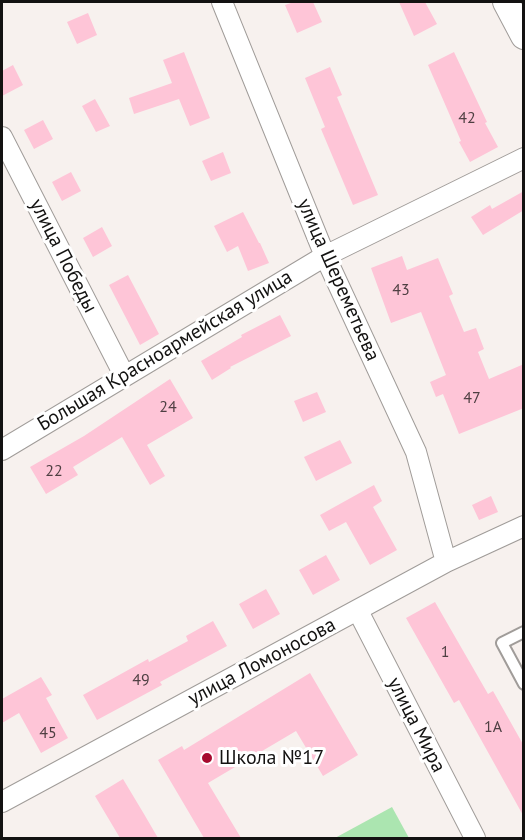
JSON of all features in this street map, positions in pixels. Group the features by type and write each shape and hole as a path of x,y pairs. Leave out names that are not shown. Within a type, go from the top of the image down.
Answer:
{"street":[{"name":"улица Шереметьева","path":"222,2 325,256 416,452 446,562"},
{"path":"506,2 524,36"},
{"name":"улица Победы","path":"2,137 124,375"},
{"name":"Большая Красноармейская улица","path":"2,450 325,256 524,158"},
{"name":"улица Ломоносова","path":"2,802 446,562 524,526"},
{"name":"улица Мира","path":"358,611 475,838"}],"lane":[{"path":"524,632 502,644 524,684"}],"green space":[{"path":"392,807 409,838 335,838"}],"building":[{"path":"294,2 313,2 322,22 297,33 285,5"},
{"path":"399,2 425,2 437,24 414,36"},
{"path":"88,13 97,35 77,44 67,22"},
{"path":"184,52 210,118 190,126 179,99 134,114 129,98 172,83 163,60"},
{"path":"454,52 498,147 470,162 459,142 461,141 428,65"},
{"path":"13,65 23,85 2,96 2,71"},
{"path":"330,67 342,95 337,97 378,195 353,205 321,129 325,127 305,78"},
{"path":"95,99 110,126 96,132 82,106"},
{"path":"43,120 53,139 34,149 24,130"},
{"path":"223,152 231,173 211,181 202,161"},
{"path":"71,172 81,191 62,201 52,182"},
{"path":"524,191 524,210 483,235 471,217 490,205 492,209"},
{"path":"243,212 269,263 248,271 238,246 227,252 214,226"},
{"path":"102,227 112,246 93,257 83,238"},
{"path":"402,256 407,270 438,258 453,294 449,296 464,332 476,328 484,349 478,352 489,379 524,364 524,408 459,434 443,394 436,397 430,382 446,375 421,312 391,323 371,268"},
{"path":"128,275 159,334 140,345 109,285"},
{"path":"280,315 291,336 230,367 212,380 201,361 242,337 241,335"},
{"path":"170,379 193,418 147,445 165,476 150,485 122,437 73,467 78,475 46,494 30,467 84,436"},
{"path":"317,392 326,412 303,422 294,401"},
{"path":"340,440 352,463 316,481 304,457"},
{"path":"374,485 382,501 373,507 397,550 370,565 346,522 329,531 320,515"},
{"path":"491,496 498,512 479,520 472,505"},
{"path":"326,555 340,580 313,595 299,570"},
{"path":"266,589 280,614 253,629 239,604"},
{"path":"435,602 488,694 493,691 524,746 524,817 459,700 454,703 406,618"},
{"path":"213,621 227,646 160,682 162,685 97,720 83,695 148,659 149,662 188,641 186,636"},
{"name":"Школа №17","path":"310,673 358,755 323,776 296,731 208,783 241,838 204,838 158,760 182,746 184,750"},
{"path":"41,677 52,695 46,698 68,738 41,753 19,713 2,723 2,699"},
{"path":"123,779 158,838 120,838 95,796"}],"place":[{"name":"Школа №17","path":"207,758"}]}
